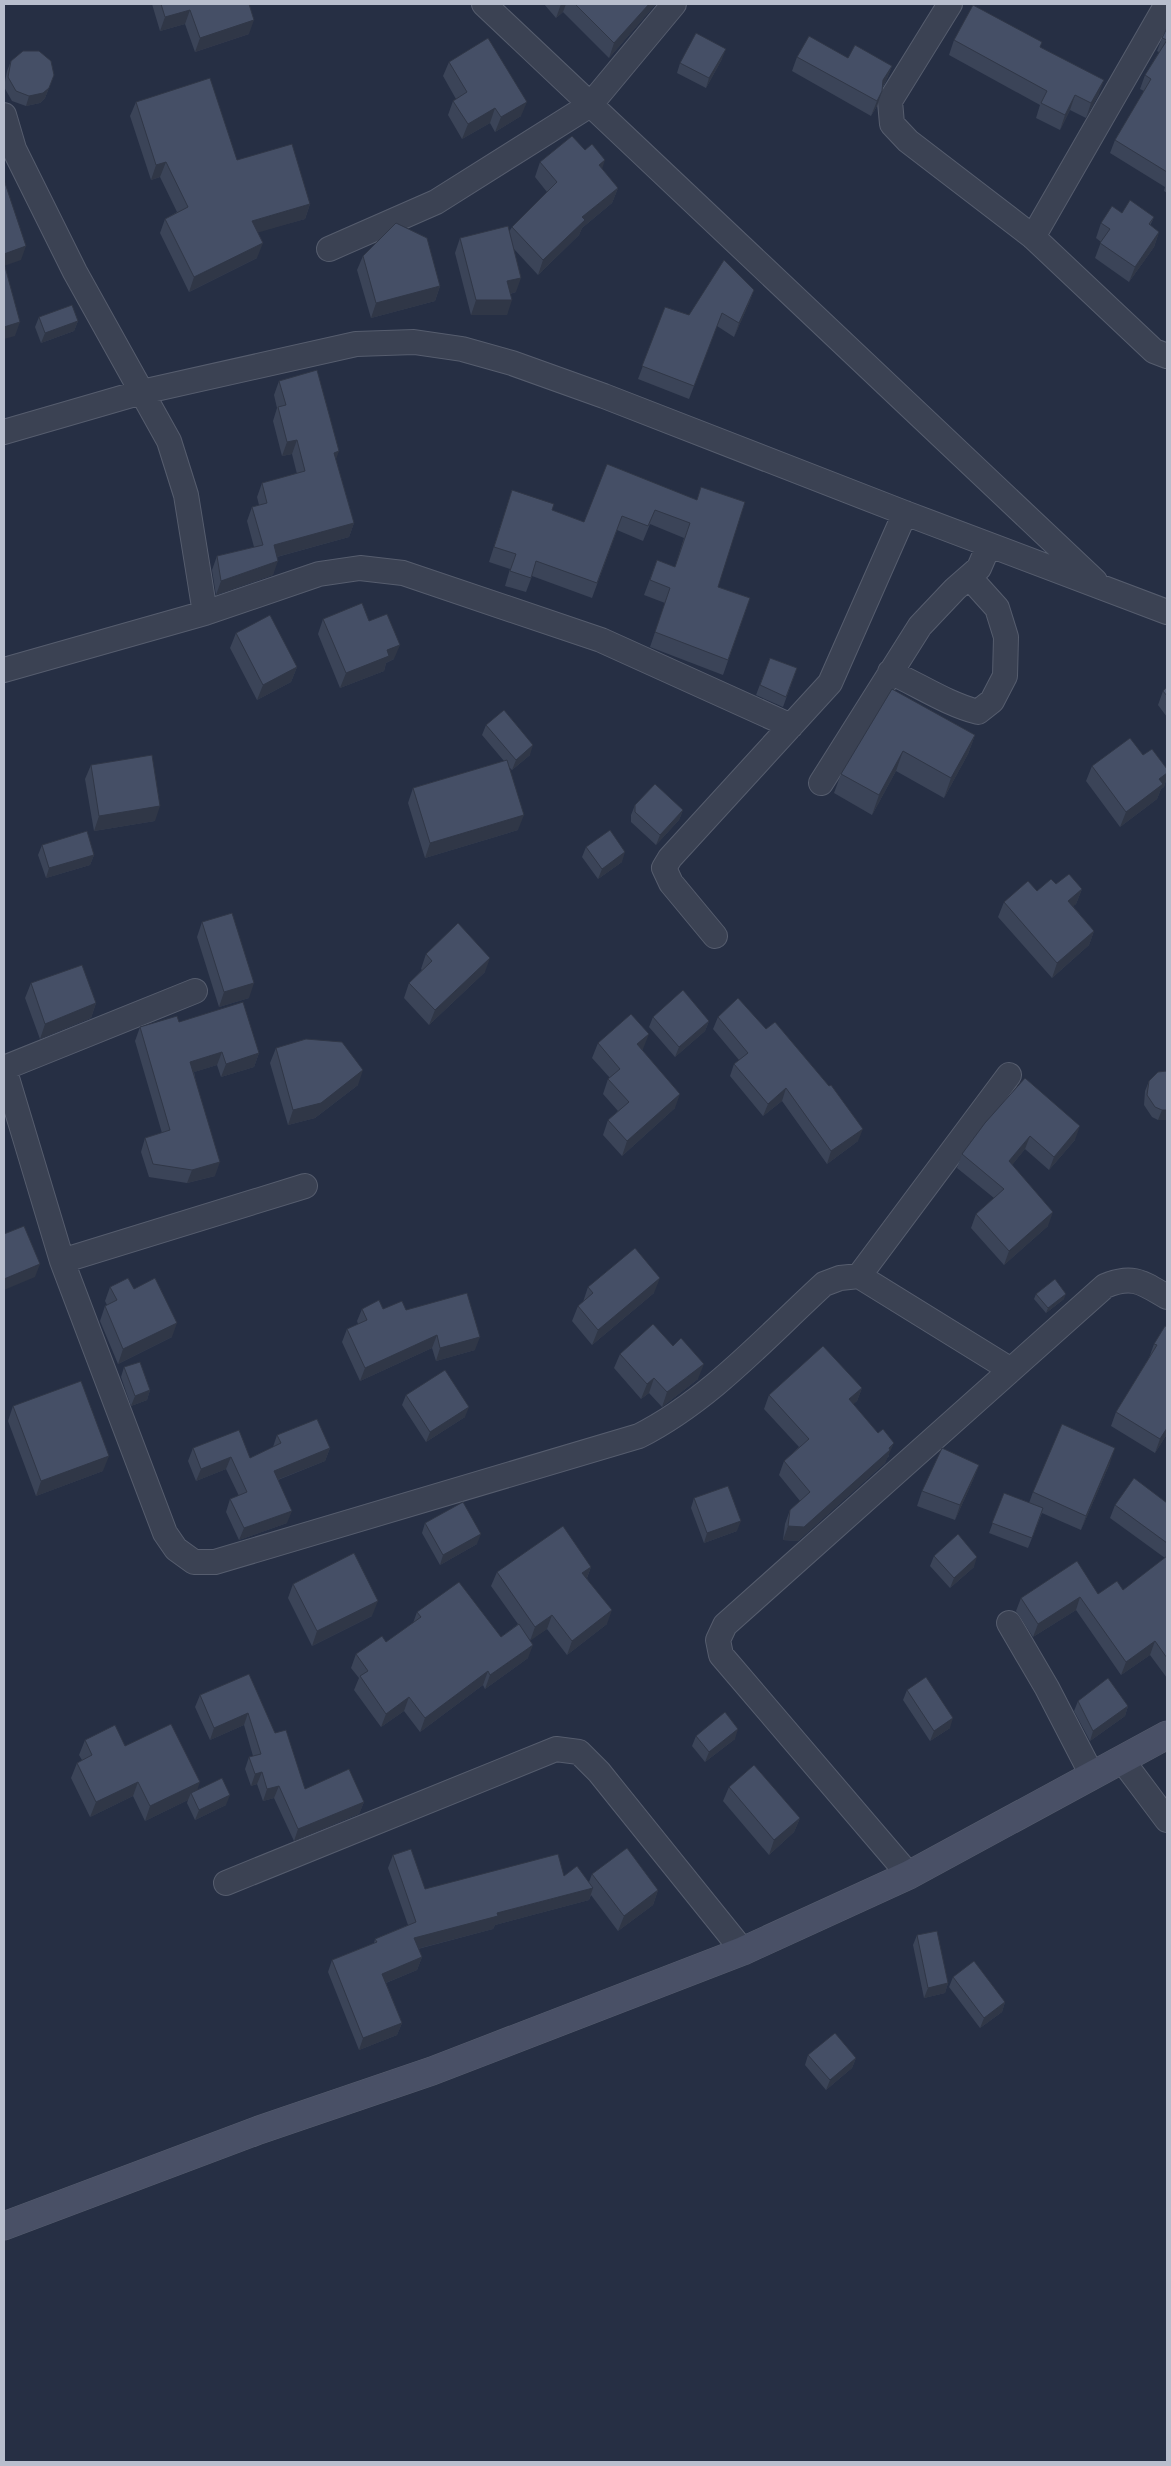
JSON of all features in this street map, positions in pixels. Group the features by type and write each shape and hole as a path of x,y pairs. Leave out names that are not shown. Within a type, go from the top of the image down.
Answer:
{"main road":[{"path":"4,2226 260,2130 441,2068 744,1951 909,1875 1167,1735"}],"street":[{"path":"484,4 1104,589"},
{"path":"329,249 436,202 590,105 674,4"},
{"path":"950,4 890,101 892,124 908,141 1033,237 1154,351 1167,356"},
{"path":"1033,237 1166,4"},
{"path":"4,115 14,149 70,263 169,441 186,495 205,613"},
{"path":"4,432 142,392 356,344 414,342 453,348 512,363 604,396 905,514 1167,612"},
{"path":"715,936 671,884 664,868 670,858 830,683 905,514"},
{"path":"821,783 920,626 955,589 970,578 978,568 989,545"},
{"path":"4,670 205,613 319,574 360,568 403,573 601,640 791,726"},
{"path":"890,672 920,685 958,707 978,712 992,701 1004,676 1006,638 997,608 970,578"},
{"path":"195,991 4,1068 62,1261 165,1533 176,1550 194,1562 215,1562 639,1436 668,1421 699,1399 824,1284 840,1278 860,1276 1011,1370"},
{"path":"860,1276 1009,1074"},
{"path":"62,1261 305,1186"},
{"path":"909,1875 721,1654 718,1640 725,1625 1105,1286 1121,1279 1138,1281 1167,1297"},
{"path":"1008,1623 1047,1688 1092,1774"},
{"path":"226,1883 556,1749 579,1752 599,1772 744,1951"},
{"path":"1122,1760 1167,1820"}],"building":[{"path":"161,4 249,4 254,20 200,38 190,10 165,17"},
{"path":"575,4 649,4 614,43"},
{"path":"973,5 1042,42 1040,47 1104,80 1091,103 1075,95 1065,115 1041,103 1047,91 954,40"},
{"path":"1167,28 1167,40 1162,38"},
{"path":"696,33 726,49 709,78 680,63"},
{"path":"809,36 848,58 855,45 892,66 883,80 882,91 877,101 797,57"},
{"path":"488,38 527,102 501,117 495,108 468,124 453,101 467,92 449,62"},
{"path":"1167,40 1167,172 1115,140 1151,79 1145,75"},
{"path":"23,51 39,51 51,61 54,75 49,88 43,93 29,96 16,91 8,77 11,61"},
{"path":"210,78 237,160 292,144 310,204 252,221 263,243 194,277 165,219 188,207 166,162 156,165 136,102"},
{"path":"572,136 585,150 592,144 605,160 599,165 618,188 582,217 585,220 543,260 512,227 557,182 540,162"},
{"path":"4,180 26,246 4,254"},
{"path":"1130,200 1154,217 1149,224 1159,232 1135,267 1100,243 1110,229 1101,223 1112,206 1122,213"},
{"path":"396,223 427,238 440,286 376,303 363,256"},
{"path":"508,226 521,278 507,281 512,300 476,300 460,238"},
{"path":"724,260 754,290 739,323 722,313 694,386 642,366 665,307 689,315"},
{"path":"4,263 20,322 4,327"},
{"path":"72,305 78,321 45,333 39,317"},
{"path":"317,370 339,451 334,453 354,523 274,545 278,561 221,581 217,556 263,545 252,507 267,503 262,483 305,471 297,440 287,442 278,407 286,405 279,381"},
{"path":"607,464 697,500 701,487 745,502 718,587 750,598 728,660 655,632 670,588 650,580 657,560 675,567 690,523 655,510 648,526 622,516 597,583 536,561 531,578 510,571 516,554 494,547 512,490 554,504 552,510 584,522"},
{"path":"362,603 369,621 387,614 400,645 387,650 389,656 346,673 323,619"},
{"path":"270,615 297,667 263,685 236,633"},
{"path":"770,658 797,668 786,697 760,685"},
{"path":"1167,687 1167,696 1163,691"},
{"path":"892,689 975,735 951,778 903,751 879,795 841,774"},
{"path":"504,710 533,745 516,760 486,725"},
{"path":"1130,738 1143,755 1152,749 1167,769 1167,773 1159,779 1163,784 1126,812 1092,766"},
{"path":"152,755 160,806 99,816 91,765"},
{"path":"507,760 524,815 430,843 413,788"},
{"path":"655,784 683,810 660,835 635,812 635,805"},
{"path":"610,830 625,852 602,869 586,847"},
{"path":"87,831 94,855 49,868 42,845"},
{"path":"1069,874 1082,889 1068,901 1094,931 1057,963 1004,902 1028,881 1037,891 1051,879 1056,884"},
{"path":"232,913 254,983 224,992 202,922"},
{"path":"458,923 490,958 435,1010 409,983 432,961 426,954"},
{"path":"82,965 96,1003 45,1024 31,983"},
{"path":"683,990 709,1021 679,1047 653,1017"},
{"path":"738,998 766,1029 775,1022 829,1086 831,1085 863,1129 831,1151 786,1088 768,1104 734,1064 748,1053 718,1017"},
{"path":"243,1002 259,1053 226,1064 222,1052 190,1062 220,1162 192,1170 153,1164 145,1138 170,1130 140,1027 177,1016 179,1022"},
{"path":"631,1014 649,1034 637,1044 680,1094 627,1141 608,1120 629,1102 608,1079 620,1069 598,1043"},
{"path":"306,1039 342,1042 363,1070 321,1103 293,1110 276,1048"},
{"path":"1167,1071 1167,1110 1162,1110 1155,1107 1147,1095 1149,1081 1158,1072"},
{"path":"1025,1078 1080,1126 1054,1157 1030,1136 1009,1161 1053,1212 1009,1251 976,1214 1004,1189 962,1154 985,1123"},
{"path":"24,1226 40,1264 4,1279 4,1234"},
{"path":"635,1248 660,1278 598,1330 578,1306 593,1293 588,1287"},
{"path":"128,1278 134,1289 155,1278 177,1323 123,1349 105,1306 117,1300 110,1287"},
{"path":"1055,1279 1066,1294 1048,1308 1036,1294"},
{"path":"467,1293 480,1337 440,1348 437,1335 365,1368 347,1329 367,1320 362,1309 379,1300 383,1309 402,1301 406,1310"},
{"path":"653,1324 673,1346 681,1338 704,1364 667,1392 654,1378 647,1384 620,1354"},
{"path":"1165,1326 1167,1327 1167,1428 1160,1439 1116,1412 1157,1345 1154,1344"},
{"path":"823,1346 862,1388 849,1399 878,1433 883,1429 894,1443 889,1448 890,1450 804,1527 788,1526 790,1510 810,1492 784,1461 809,1439 769,1395"},
{"path":"140,1362 150,1390 135,1396 124,1367"},
{"path":"445,1370 469,1407 430,1432 406,1395"},
{"path":"81,1381 109,1456 41,1481 13,1406"},
{"path":"317,1419 330,1448 274,1471 292,1511 244,1528 230,1499 247,1492 231,1457 201,1469 193,1448 239,1430 250,1458 281,1443 277,1435"},
{"path":"1062,1424 1115,1448 1086,1516 1033,1492"},
{"path":"942,1448 979,1465 960,1505 922,1491"},
{"path":"1134,1478 1167,1503 1167,1543 1115,1505"},
{"path":"728,1486 741,1521 707,1533 694,1498"},
{"path":"1004,1493 1043,1508 1032,1538 992,1523"},
{"path":"463,1502 481,1534 443,1555 425,1523"},
{"path":"563,1526 591,1567 582,1573 612,1610 572,1641 552,1615 535,1627 497,1572"},
{"path":"958,1534 977,1557 954,1578 934,1556"},
{"path":"354,1553 378,1601 317,1631 293,1584"},
{"path":"1167,1556 1167,1658 1155,1641 1126,1662 1080,1597 1038,1624 1021,1598 1077,1561 1098,1594 1117,1581 1123,1590"},
{"path":"459,1582 501,1637 519,1624 533,1645 490,1675 488,1671 425,1718 409,1697 386,1714 360,1676 368,1671 356,1654 382,1636 386,1642 421,1617 417,1612"},
{"path":"249,1674 275,1733 286,1730 305,1789 349,1769 364,1802 298,1829 279,1786 267,1789 262,1772 255,1774 249,1757 261,1754 248,1713 214,1728 200,1695"},
{"path":"926,1677 953,1718 934,1731 907,1690"},
{"path":"1108,1678 1128,1706 1093,1731 1078,1701"},
{"path":"725,1712 738,1729 709,1752 696,1736"},
{"path":"171,1724 200,1782 150,1806 138,1782 96,1802 77,1763 92,1755 85,1740 115,1725 125,1746"},
{"path":"754,1765 800,1818 774,1840 729,1787"},
{"path":"222,1778 230,1795 199,1810 191,1793"},
{"path":"627,1848 658,1890 624,1916 592,1874"},
{"path":"411,1849 425,1889 558,1854 564,1876 577,1866 593,1888 497,1913 498,1916 414,1938 422,1957 382,1974 402,2023 363,2038 332,1960 377,1942 375,1939 416,1922 393,1855"},
{"path":"937,1931 948,1983 928,1988 917,1935"},
{"path":"974,1961 1005,2002 984,2018 953,1977"},
{"path":"835,2033 856,2058 830,2080 808,2055"}]}
